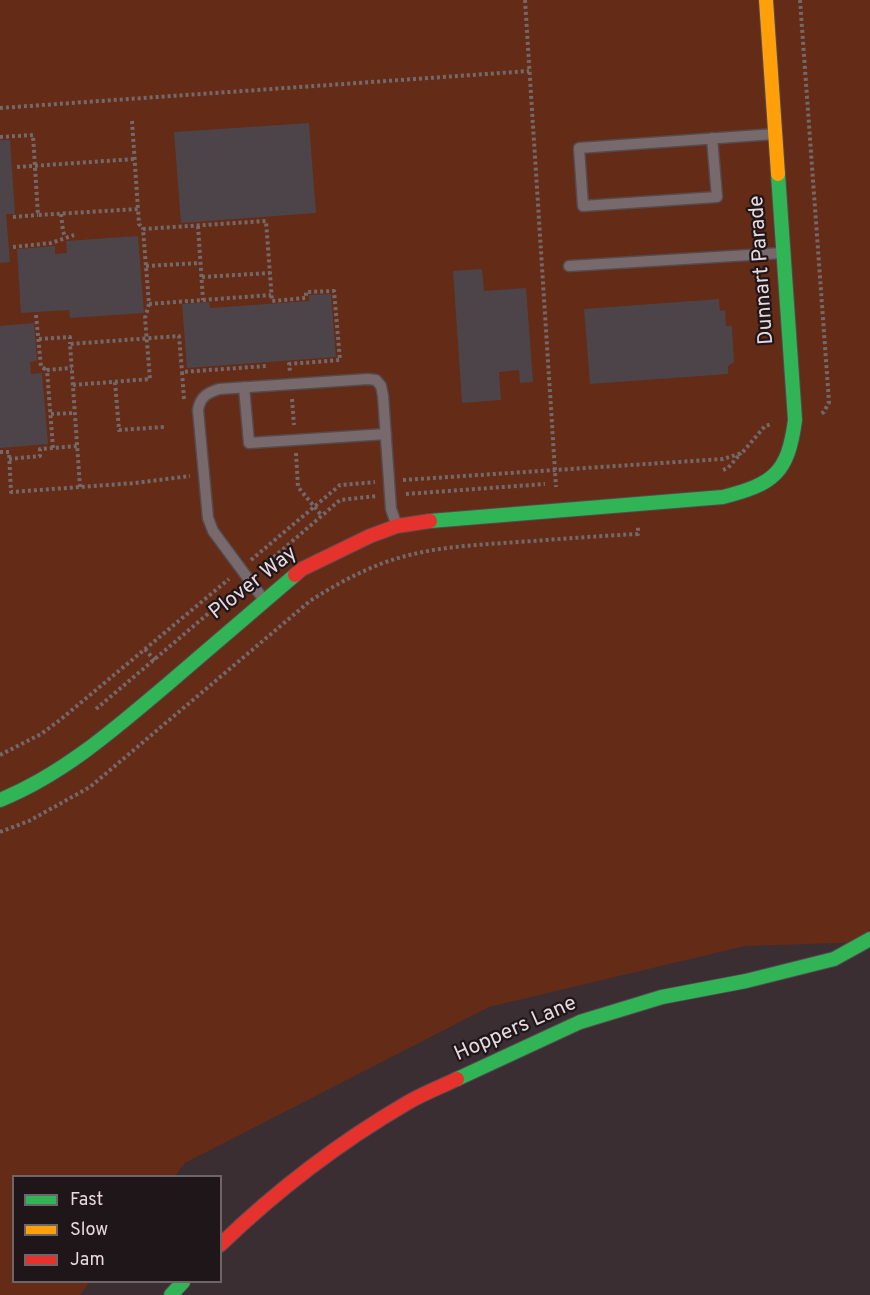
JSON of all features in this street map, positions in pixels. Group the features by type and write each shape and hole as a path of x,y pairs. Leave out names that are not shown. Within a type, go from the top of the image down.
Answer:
{"street":[{"name":"Dunnart Parade","path":"723,497 763,485 778,474 788,458 793,441 795,420 766,0"},
{"name":"Plover Way","path":"0,800 22,791 70,763 129,717 302,569 343,548 397,526 444,519 723,497"},
{"name":"Hoppers Lane","path":"222,1243 322,1159 408,1102 580,1022 662,997 746,981 834,959 870,939"},
{"path":"171,1295 181,1283"}],"lane":[{"path":"712,138 717,197 583,206 579,148 712,138 775,134"},
{"path":"569,267 783,253"},
{"path":"264,600 213,531 208,518 198,410 199,401 208,392 219,388 376,380 381,386 383,396 391,509 397,526"},
{"path":"244,387 249,443 386,434"}],"path":[{"path":"525,0 557,510"},
{"path":"718,471 728,468 765,426 784,420 815,417 824,412 829,402 800,0"},
{"path":"0,108 529,71"},
{"path":"73,385 150,379 145,318 149,304 143,229 139,224 132,121"},
{"path":"0,137 33,135 38,215"},
{"path":"17,167 135,159"},
{"path":"13,218 138,209"},
{"path":"61,214 65,237"},
{"path":"143,229 266,221 272,301 306,298 306,292 334,291 340,360 289,364"},
{"path":"198,225 203,300"},
{"path":"13,247 51,243 74,235"},
{"path":"146,266 200,263"},
{"path":"201,277 270,273"},
{"path":"149,304 271,296"},
{"path":"36,315 41,367 47,370 72,368"},
{"path":"70,344 179,336 182,372"},
{"path":"39,339 70,337 80,487"},
{"path":"47,370 53,448"},
{"path":"116,382 119,430 164,427"},
{"path":"51,414 75,413"},
{"path":"9,459 40,456 39,449 78,446"},
{"path":"0,452 9,452 11,492 166,480 194,475"},
{"path":"0,755 41,734 60,720 340,485 723,459 742,453"},
{"path":"249,579 340,500 567,483"},
{"path":"298,487 322,516"},
{"path":"0,832 29,821 90,787 310,601 357,573 407,556 459,546 638,534"},
{"path":"95,710 221,603"}],"shaded area":[{"path":"0,0 870,0 870,942 745,946 489,1007 185,1163 176,1175 12,1175 12,1283 89,1283 80,1295 0,1295"}],"building":[{"path":"309,123 316,213 181,223 174,132"},
{"path":"0,140 10,140 15,214 6,214 10,262 0,263"},
{"path":"138,236 144,313 70,318 69,310 21,313 17,249 55,246 55,254 67,253 66,241"},
{"path":"482,269 484,291 526,288 533,382 520,383 519,370 499,372 501,400 462,403 453,271"},
{"path":"331,294 336,357 187,368 182,304 209,302 210,308 309,301 309,295"},
{"path":"719,299 720,311 725,310 726,326 732,326 734,362 728,366 728,374 590,384 584,309"},
{"path":"34,323 37,361 30,362 31,374 42,373 48,444 0,448 0,326"}],"traffic: fast":[{"path":"430,521 723,497 755,487 776,473 788,453 795,420 778,174"},
{"path":"0,800 46,777 110,732 295,575"},
{"path":"457,1079 580,1022 662,997 746,981 834,959 870,939"},
{"path":"171,1295 182,1283"}],"traffic: slow":[{"path":"766,0 778,174"}],"traffic: jam":[{"path":"295,575 302,569 370,536 397,526 430,521"},
{"path":"222,1243 286,1187 357,1134 407,1103 457,1079"}]}
